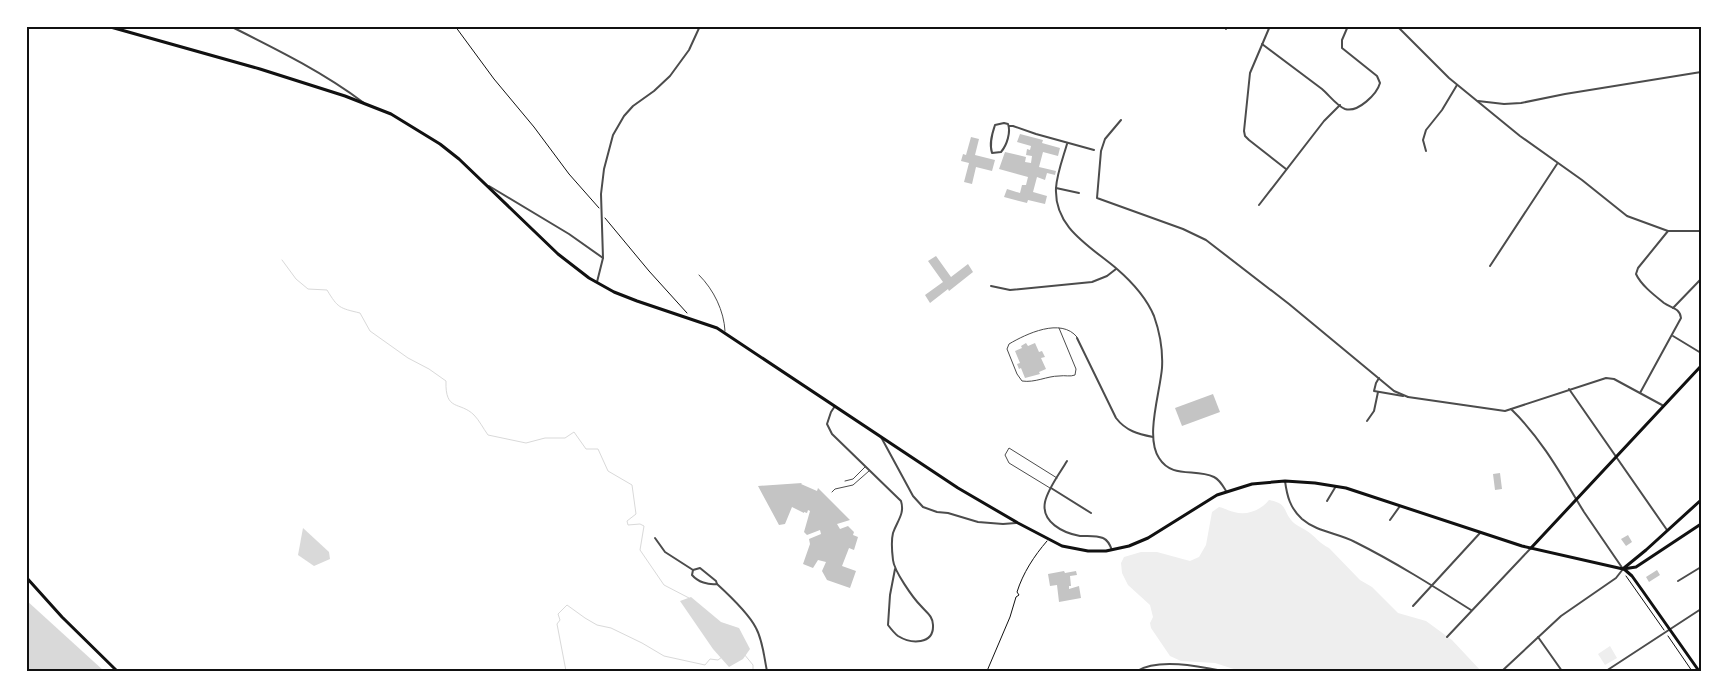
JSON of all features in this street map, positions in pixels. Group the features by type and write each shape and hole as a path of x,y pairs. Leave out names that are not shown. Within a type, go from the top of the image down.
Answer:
{"main road":[{"path":"107,26 218,57 366,104 391,114 440,144 459,159 558,254 596,282 629,298 686,316 725,332 958,488 1062,546 1083,551 1112,550 1129,546 1148,538 1226,491 1252,484 1285,481 1336,486 1531,548 1623,569 1636,567 1701,524"},
{"path":"1531,548 1701,366"},
{"path":"1623,569 1701,500"},
{"path":"1623,569 1632,576 1699,671"},
{"path":"26,577 56,611 117,671"}],"street":[{"path":"230,26 326,76 366,104"},
{"path":"596,282 603,258 601,212 604,169 609,148 619,123 633,106 654,91 670,76 689,50 700,26"},
{"path":"1270,26 1250,73 1244,134 1249,140 1286,168"},
{"path":"1262,44 1323,90 1340,106 1345,109 1359,108 1379,87 1380,83 1377,76 1342,48 1348,26"},
{"path":"1397,26 1435,66 1457,85 1520,136 1627,216 1668,231 1701,231"},
{"path":"1478,101 1504,104 1521,103 1564,94 1701,72"},
{"path":"1426,151 1423,140 1426,130 1442,110 1457,85"},
{"path":"1259,205 1324,121 1340,106"},
{"path":"1121,120 1105,139 1101,151 1097,198 1187,230 1206,240 1289,304 1394,391 1408,397"},
{"path":"1009,126 1010,129 1004,149 1001,152 992,153 991,142 996,125 1004,123 1067,144 1094,150"},
{"path":"1067,144 1056,188 1063,219 1074,235 1116,268 1136,287 1149,306 1157,326 1161,343 1162,367 1153,437 1156,452 1164,465 1171,470 1212,476 1219,481 1226,491"},
{"path":"1490,266 1558,163"},
{"path":"489,186 570,234 603,258"},
{"path":"1056,188 1079,193"},
{"path":"1640,393 1673,336 1681,318 1680,313 1642,284 1636,274 1638,268 1668,231"},
{"path":"991,286 1010,290 1092,282 1107,276 1116,268"},
{"path":"1673,308 1701,279"},
{"path":"1673,336 1701,353"},
{"path":"1077,338 1116,418 1127,429 1138,434 1153,437"},
{"path":"1379,378 1374,391 1496,410 1511,409 1569,388 1606,378 1614,380 1663,406"},
{"path":"1569,388 1667,530"},
{"path":"1367,421 1374,410 1378,392"},
{"path":"836,405 828,418 828,429 901,501 903,513 892,537 893,562 895,569 928,613 933,623 932,633 924,641 912,642 906,640 897,636 888,625 890,595 895,569"},
{"path":"1502,671 1561,616 1616,578 1623,569 1583,510 1544,447 1511,409"},
{"path":"880,435 913,496 922,507 978,522 1003,524 1018,522"},
{"path":"1067,461 1048,494 1045,508 1046,515 1054,525 1066,532 1102,537 1108,542 1112,550"},
{"path":"1285,481 1289,501 1294,511 1304,520 1318,528 1354,542 1432,585 1471,610"},
{"path":"1327,501 1336,486"},
{"path":"1051,488 1091,513"},
{"path":"1390,520 1400,506"},
{"path":"1413,606 1481,532"},
{"path":"655,538 665,552 693,570 700,568 716,581 716,584 724,590 755,626 760,638 767,671"},
{"path":"1446,637 1531,548"},
{"path":"1678,581 1701,567"},
{"path":"693,570 692,575 694,578 709,584 716,584"},
{"path":"1606,671 1701,609"},
{"path":"1538,637 1562,671"},
{"path":"1137,671 1146,666 1162,663 1222,671"}],"lane":[{"path":"699,275 719,305 723,315 725,332"},
{"path":"1059,328 1076,369 1075,375 1022,381 1017,374 1007,346 1036,331 1059,328 1070,330 1077,338"},
{"path":"1051,488 1009,463 1006,459 1006,453 1009,448 1057,478"},
{"path":"845,481 853,479 865,466"},
{"path":"832,492 835,489 854,485 869,470"}],"path":[{"path":"455,26 494,79 607,222 687,312 686,316"},
{"path":"987,671 1002,637 1016,597 1019,595 1017,592 1021,579 1032,560 1049,540"},
{"path":"1623,569 1627,579 1692,671"}],"shaded area":[{"path":"1269,500 1280,503 1294,523 1329,548 1360,580 1372,587 1398,613 1426,621 1452,640 1481,671 1240,671 1215,663 1181,661 1170,656 1151,628 1150,623 1153,617 1150,605 1128,585 1122,573 1121,563 1124,557 1141,552 1157,552 1190,561 1199,557 1206,545 1212,512 1219,507 1232,512 1249,513 1262,507"},
{"path":"303,528 329,552 330,559 314,566 298,555"},
{"path":"691,597 721,622 739,628 750,649 743,659 729,667 713,649 680,601"},
{"path":"26,600 104,671 26,671"},
{"path":"1610,646 1617,658 1605,665 1598,654"}],"building":[{"path":"1020,134 1043,140 1042,143 1060,148 1058,156 1043,152 1039,167 1056,171 1055,175 1047,173 1045,180 1037,177 1033,192 1047,196 1045,204 1028,200 1027,203 1004,197 1007,189 1020,193 1022,185 1026,185 1028,177 999,169 1005,152 1026,157 1025,162 1031,163 1032,156 1026,155 1027,149 1030,150 1031,146 1017,142"},
{"path":"971,137 979,139 975,155 995,160 992,171 976,167 972,184 964,182 969,163 961,161 963,154 966,155"},
{"path":"936,256 951,277 968,264 973,272 930,303 925,295 943,282 928,261"},
{"path":"1026,343 1028,346 1035,343 1039,352 1042,351 1045,357 1041,358 1046,369 1039,372 1040,374 1025,378 1017,364 1020,363 1015,351 1022,348 1021,346"},
{"path":"1213,394 1220,412 1182,426 1175,408"},
{"path":"1500,473 1502,489 1495,490 1493,474"},
{"path":"802,483 817,491 818,488 850,520 837,524 840,529 848,526 854,532 853,535 858,537 854,550 849,548 842,566 856,571 850,588 827,580 822,571 826,562 818,560 813,568 803,564 810,544 809,539 821,534 820,530 807,535 804,532 810,511 808,510 807,513 804,513 792,507 785,524 779,525 758,486"},
{"path":"1628,535 1632,542 1626,546 1621,539"},
{"path":"1657,570 1660,575 1649,582 1646,577"},
{"path":"1064,571 1065,573 1076,571 1077,575 1070,576 1071,586 1069,586 1069,589 1079,586 1081,598 1059,602 1057,585 1050,586 1048,574"}],"waterway":[{"path":"282,260 296,279 308,289 327,290 340,306 360,313 370,331 408,358 446,381 446,391 451,402 474,415 488,435 526,443 545,438 565,438 574,432 586,449 598,449 608,471 632,485 636,514 627,521 628,525 640,524 644,526 640,550 664,585 689,598"},
{"path":"566,671 557,624 560,620 558,614 567,605 597,625 611,628 664,656 705,665 710,659 718,660 722,657"},
{"path":"744,654 753,665 753,671"}]}
